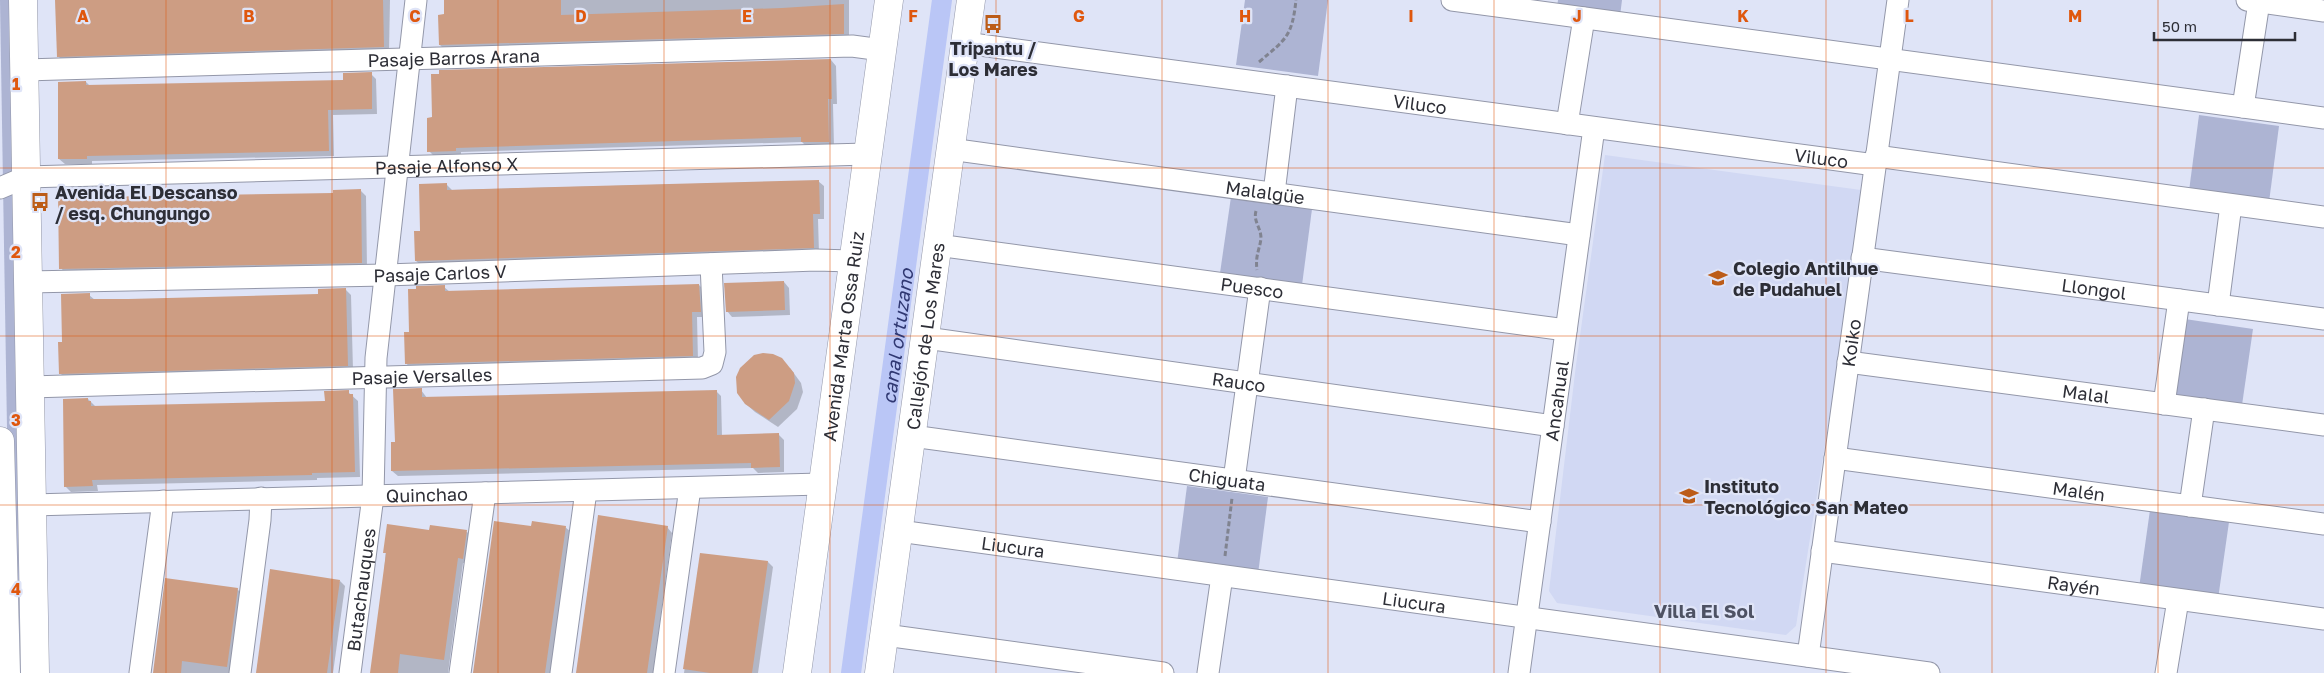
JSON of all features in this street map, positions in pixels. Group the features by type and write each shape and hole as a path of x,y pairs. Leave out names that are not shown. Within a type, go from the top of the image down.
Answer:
{"street":[{"path":"23,0 35,673"},
{"name":"Butachauques","path":"350,673 373,496 375,377 416,0"},
{"name":"Avenida Marta Ossa Ruiz","path":"796,673 889,0"},
{"name":"Callejón de Los Mares","path":"879,673 971,0"},
{"path":"1452,0 2324,118"},
{"name":"Koiko","path":"1808,656 1898,0"},
{"path":"2243,107 2253,1 2324,11"},
{"path":"1567,124 1584,18"},
{"name":"Viluco","path":"965,43 1594,128 1876,161 2324,218"},
{"name":"Pasaje Barros Arana","path":"25,70 852,46 882,50"},
{"path":"1274,193 1287,86"},
{"name":"Ancahual","path":"1519,673 1594,128"},
{"name":"Malalgüe","path":"950,149 1579,235"},
{"name":"Pasaje Alfonso X","path":"26,177 867,154"},
{"path":"0,188 26,177"},
{"path":"2218,306 2231,205"},
{"name":"Puesco","path":"937,245 1566,330"},
{"name":"Llongol","path":"1862,258 2324,319"},
{"name":"Pasaje Carlos V","path":"28,282 386,275 852,261"},
{"name":"Pasaje Versalles","path":"30,387 707,367 712,364 715,352 711,264"},
{"path":"1234,480 1260,288"},
{"path":"2164,404 2179,300"},
{"name":"Rauco","path":"926,338 1553,426"},
{"name":"Malal","path":"1848,362 2324,425"},
{"path":"2190,506 2204,409"},
{"name":"Chiguata","path":"912,436 1540,522"},
{"path":"0,441 6,673"},
{"name":"Malén","path":"1835,458 2324,524"},
{"name":"Quinchao","path":"32,505 822,484"},
{"path":"664,673 690,488"},
{"path":"561,673 586,491"},
{"path":"460,673 485,493"},
{"path":"240,673 260,520 261,498"},
{"path":"140,673 164,501"},
{"name":"Liucura","path":"899,531 1808,656 1888,670 1929,673"},
{"name":"Rayén","path":"1822,551 2324,619"},
{"path":"1208,673 1222,576"},
{"path":"2166,673 2178,600"},
{"path":"884,635 1163,673"}],"path":[{"path":"1242,80 1248,70 1288,37 1294,21 1296,0"},
{"path":"1260,288 1257,251 1261,239 1254,217 1257,206 1274,193"},
{"path":"1222,576 1234,480"}],"shaded area":[{"path":"0,0 11,0 23,673 11,673"},
{"path":"1245,0 1328,0 1318,76 1236,65"},
{"path":"1558,0 1622,0 1620,16 1557,7"},
{"path":"2199,115 2279,126 2269,202 2189,191"},
{"path":"1605,155 1861,190 1832,401 1796,626 1786,635 1557,603 1549,591 1576,365"},
{"path":"1231,197 1312,209 1302,285 1220,273"},
{"path":"2171,317 2253,329 2242,405 2161,395"},
{"path":"1187,486 1268,497 1258,574 1177,563"},
{"path":"2150,510 2229,522 2218,599 2139,588"}],"building":[{"path":"55,0 383,0 384,47 57,57"},
{"path":"444,0 561,0 561,15 782,8 844,4 844,34 439,45 438,15 444,14"},
{"path":"831,59 832,99 828,99 829,142 801,142 801,137 456,148 456,151 427,152 427,118 432,117 431,74 439,74 439,70"},
{"path":"372,72 372,109 328,110 329,151 87,156 87,159 58,159 58,82 86,81 86,85 343,80 343,73"},
{"path":"819,180 820,214 813,214 814,248 415,261 414,231 420,231 419,184 447,183 447,190"},
{"path":"361,189 362,263 59,269 58,193 87,192 87,197 333,193 333,190"},
{"path":"784,281 785,310 726,312 724,283"},
{"path":"699,284 701,312 692,312 693,356 405,364 404,332 409,332 408,289 416,289 416,286 445,285 445,291"},
{"path":"346,288 348,366 59,374 58,342 62,342 61,294 90,293 90,299 128,299 318,294 318,289"},
{"path":"763,353 773,354 782,358 794,373 795,383 789,401 769,420 745,404 737,393 736,377 740,368 754,355"},
{"path":"422,388 422,397 717,390 717,435 779,433 780,467 751,468 751,463 391,471 391,442 395,442 393,389"},
{"path":"349,390 349,394 353,394 355,472 312,473 312,475 92,480 93,486 64,487 63,399 88,398 88,401 91,401 91,406 325,401 324,391"},
{"path":"598,515 668,526 647,673 576,673"},
{"path":"494,521 531,526 532,521 566,526 545,673 473,673"},
{"path":"387,524 429,530 430,525 467,530 463,559 458,558 444,660 400,654 398,673 370,673 386,553 383,553"},
{"path":"700,553 768,561 752,673 710,673 683,669"},
{"path":"270,569 340,580 327,673 256,673"},
{"path":"165,578 238,588 227,667 182,661 181,673 153,673"}],"waterway":[{"name":"canal ortuzano","path":"851,673 942,0"}],"place":[{"name":"Tripantu / Los Mares","path":"993,24"},
{"name":"Avenida El Descanso / esq. Chungungo","path":"40,202"},
{"name":"Colegio Antilhue de Pudahuel","path":"1718,278"},
{"name":"Instituto Tecnológico San Mateo","path":"1689,496"}],"district":[{"name":"Villa El Sol","path":"1704,610"}]}
